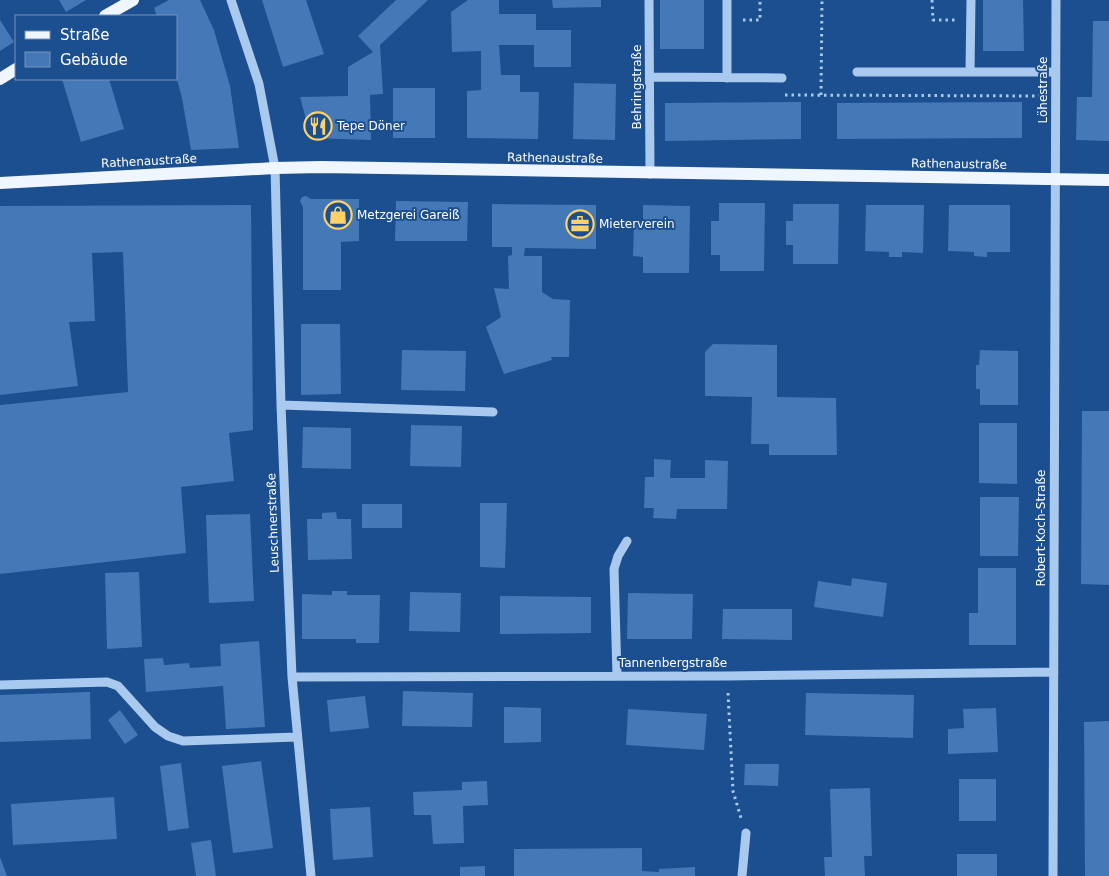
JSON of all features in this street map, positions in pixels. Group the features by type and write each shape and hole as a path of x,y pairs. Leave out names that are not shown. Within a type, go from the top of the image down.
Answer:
{"main road":[{"path":"108,15 133,0"},
{"path":"0,79 15,70"},
{"name":"Rathenaustraße","path":"0,183 275,168 1109,180"}],"street":[{"name":"Leuschnerstraße","path":"231,0 259,84 275,168 280,405 292,677 311,876"},
{"name":"Behringstraße","path":"649,0 650,174"},
{"path":"727,0 727,78"},
{"path":"970,72 971,0"},
{"name":"Löhestraße","path":"1055,180 1056,0"},
{"path":"857,72 1055,72"},
{"path":"650,77 782,78"},
{"name":"Robert-Koch-Straße","path":"1053,876 1055,180"},
{"path":"280,405 494,412"},
{"path":"616,676 614,569 618,556 627,541"},
{"name":"Tannenbergstraße","path":"292,677 727,676 1054,672"},
{"path":"0,686 107,682 118,686 155,727 168,736 183,741 298,737"},
{"path":"742,876 746,833"}],"path":[{"path":"728,20 760,20 760,0"},
{"path":"821,96 822,0"},
{"path":"932,0 933,20 970,20"},
{"path":"783,95 1055,96"},
{"path":"727,676 733,791 746,833"}],"building":[{"path":"59,0 86,0 66,12"},
{"path":"169,0 200,0 214,30 230,86 239,148 191,150 177,80 178,15 157,15 154,8"},
{"path":"262,0 306,0 324,54 283,67"},
{"path":"396,0 428,0 380,45 383,94 370,95 371,140 311,138 300,97 348,96 348,67 373,52 358,36"},
{"path":"468,0 499,0 499,14 536,14 536,30 571,30 571,67 534,67 534,45 499,45 501,75 520,75 520,92 539,92 538,139 467,138 467,91 481,90 481,51 452,52 451,12"},
{"path":"552,0 601,0 601,7 553,8"},
{"path":"660,0 704,0 704,49 660,49"},
{"path":"983,0 1023,0 1024,51 983,51"},
{"path":"0,20 14,42 0,51"},
{"path":"1093,21 1109,21 1109,141 1076,140 1077,97 1092,97"},
{"path":"62,80 109,80 124,129 81,142"},
{"path":"574,83 616,84 615,140 573,139"},
{"path":"393,88 435,88 435,138 393,138"},
{"path":"801,102 801,139 665,141 665,103"},
{"path":"1022,102 1022,138 837,139 837,103"},
{"path":"306,196 311,199 359,199 359,241 341,242 341,290 303,290 303,207 300,201 302,197"},
{"path":"396,201 468,202 467,241 395,241"},
{"path":"719,203 765,203 764,271 720,271 720,255 711,255 711,221 719,221"},
{"path":"492,204 596,205 596,249 525,248 524,256 542,256 542,292 553,299 570,300 569,357 551,357 552,360 504,374 486,327 501,317 494,288 509,289 508,256 512,255 512,247 492,247"},
{"path":"793,204 839,204 838,264 793,264 793,245 786,245 786,221 793,221"},
{"path":"251,205 253,430 229,433 234,481 181,487 186,553 0,574 0,405 128,392 123,252 92,253 95,321 69,322 78,386 0,395 0,206"},
{"path":"643,205 690,206 689,273 643,273 643,257 633,256 634,223 643,223"},
{"path":"866,205 924,205 923,253 902,252 902,257 889,257 889,252 865,251"},
{"path":"949,205 1010,205 1010,252 987,252 987,257 974,256 974,252 948,251"},
{"path":"301,324 340,324 341,394 301,395"},
{"path":"713,344 777,345 777,397 836,398 837,455 769,455 769,444 751,444 752,397 705,396 705,352"},
{"path":"402,350 466,351 465,391 401,390"},
{"path":"980,350 1018,351 1018,405 980,405 980,389 976,389 976,365 979,365"},
{"path":"1082,411 1109,411 1109,585 1081,584"},
{"path":"979,423 1017,423 1017,484 979,483"},
{"path":"411,425 462,426 461,467 410,466"},
{"path":"303,427 351,428 351,469 302,468"},
{"path":"654,459 671,460 670,478 705,478 705,460 728,461 727,509 677,509 676,519 653,518 654,508 644,508 645,477 654,477"},
{"path":"980,497 1019,497 1018,556 980,556"},
{"path":"480,503 507,503 505,568 480,567"},
{"path":"362,504 402,504 402,528 362,528"},
{"path":"336,512 337,519 351,519 352,559 308,560 307,519 322,519 322,513"},
{"path":"250,514 254,601 209,603 206,515"},
{"path":"978,568 1016,568 1016,645 969,645 969,613 978,613"},
{"path":"139,572 142,647 107,649 105,573"},
{"path":"852,578 887,583 883,617 814,607 818,581 851,586"},
{"path":"332,591 347,591 347,595 380,595 379,643 356,643 356,639 302,639 302,594 332,595"},
{"path":"410,592 461,593 460,632 409,631"},
{"path":"628,593 693,594 692,639 627,639"},
{"path":"500,596 591,597 591,633 500,634"},
{"path":"723,609 792,609 792,640 722,639"},
{"path":"259,641 265,727 226,729 223,686 146,692 144,659 163,658 164,665 189,663 190,668 221,666 220,644"},
{"path":"403,691 473,693 472,727 402,726"},
{"path":"90,692 91,739 0,742 0,695"},
{"path":"806,693 914,695 913,738 805,735"},
{"path":"365,696 369,728 330,732 327,700"},
{"path":"504,707 541,708 541,742 504,743"},
{"path":"996,708 998,752 948,754 948,729 964,728 963,709"},
{"path":"628,709 707,714 704,750 626,745"},
{"path":"120,710 138,735 125,744 108,720"},
{"path":"1109,721 1109,876 1085,876 1084,722"},
{"path":"261,761 273,848 233,853 222,766"},
{"path":"181,763 189,828 168,831 160,766"},
{"path":"745,764 779,764 778,786 744,785"},
{"path":"959,779 996,779 996,821 959,821"},
{"path":"487,781 488,805 463,806 464,843 433,844 431,815 414,815 413,792 462,790 462,782"},
{"path":"870,788 872,856 864,856 865,876 825,876 824,857 832,857 830,789"},
{"path":"114,797 117,839 13,845 11,804"},
{"path":"370,807 373,857 333,860 330,809"},
{"path":"211,840 216,876 196,876 191,843"},
{"path":"642,848 642,871 659,872 659,869 695,867 695,876 514,876 514,849"},
{"path":"957,854 997,854 997,876 957,876"},
{"path":"0,857 7,876 0,876"},
{"path":"485,866 485,876 460,876 460,867"}],"place":[{"name":"Tepe Döner","path":"318,126"},
{"name":"Metzgerei Gareiß","path":"338,215"},
{"name":"Mieterverein","path":"580,224"}]}
